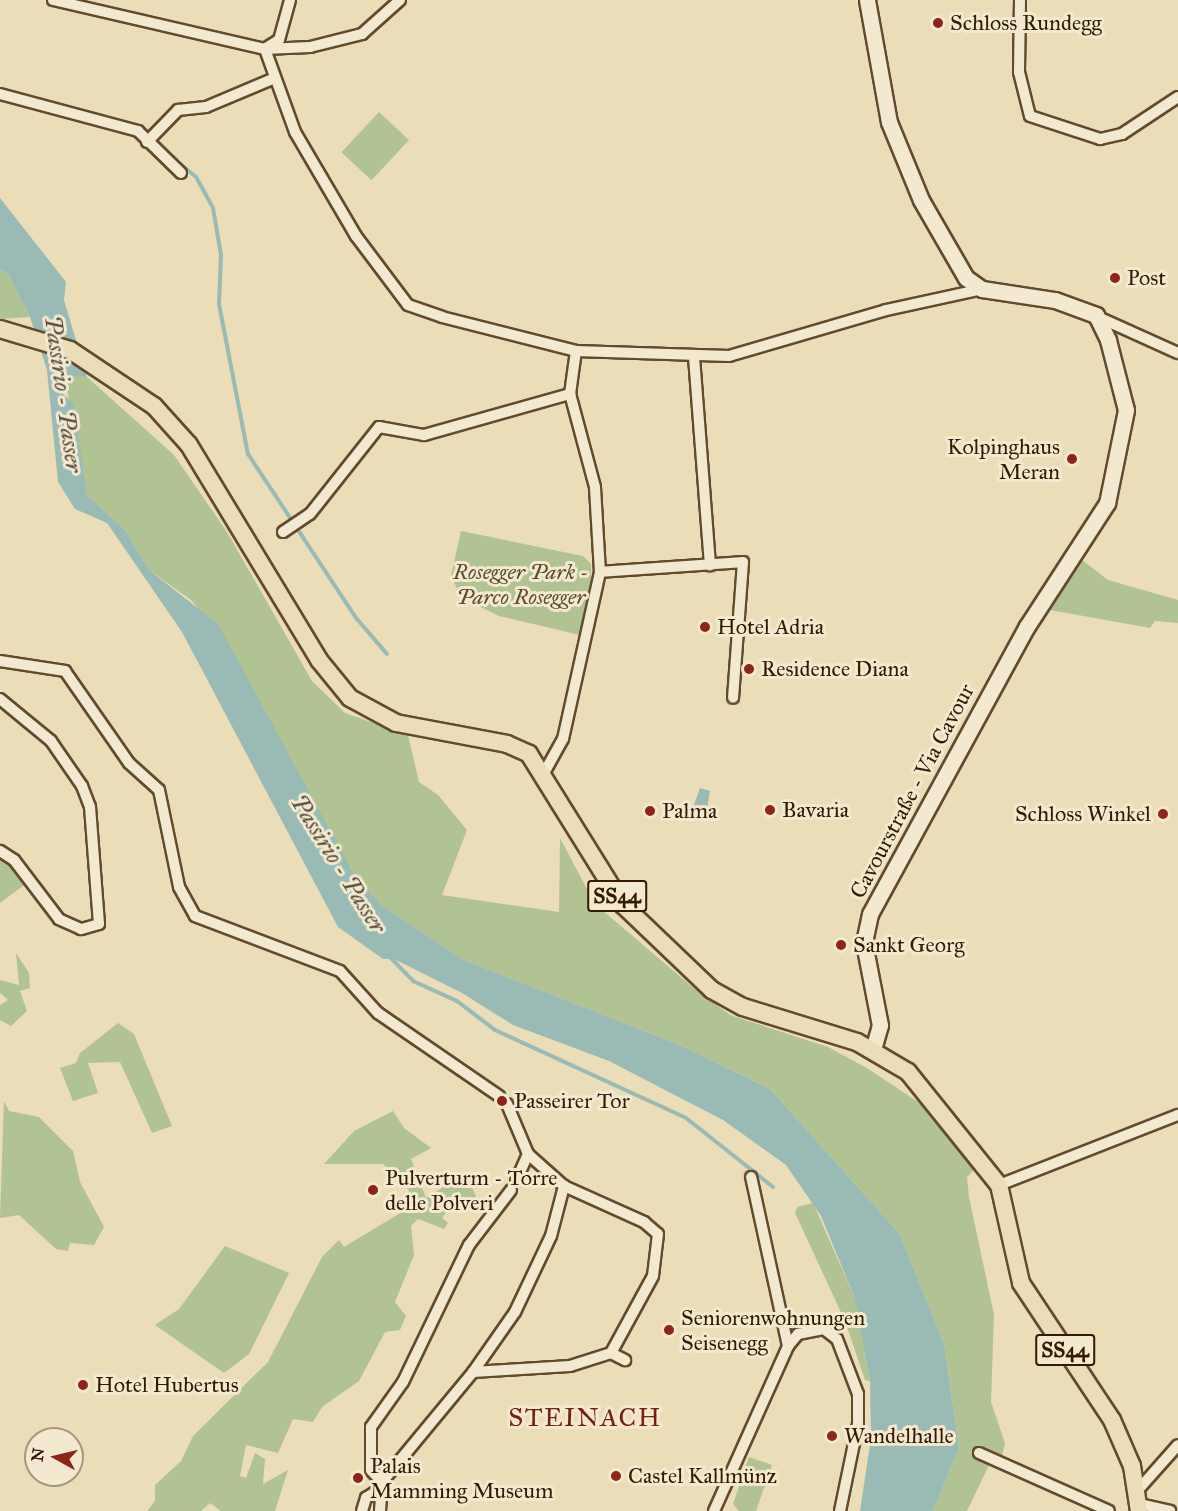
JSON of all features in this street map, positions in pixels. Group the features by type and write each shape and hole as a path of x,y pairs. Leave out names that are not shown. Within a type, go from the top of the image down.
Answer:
{"main road":[{"name":"SS44","path":"0,329 70,350 101,368 154,406 181,434 335,682 367,710 396,723 507,744 530,754 544,773 623,905 712,990 743,1007 873,1050 908,1072 941,1106 999,1185 1021,1283 1112,1420 1139,1502"}],"street":[{"path":"53,0 265,49 310,47 362,34 400,0"},
{"path":"265,49 279,40 290,0"},
{"path":"867,0 878,73 906,168 966,278 982,289"},
{"path":"1020,0 1019,72 1030,116 1100,139 1122,135 1178,97"},
{"path":"265,49 308,157 381,273 408,305 576,351 694,357 729,356 886,310 982,289 1063,302 1178,353"},
{"path":"147,142 178,110 206,107 275,78"},
{"path":"0,94 138,131 181,172"},
{"name":"Cavourstraße - Via Cavour","path":"873,1050 880,1025 864,944 870,914 1027,626 1089,535 1111,489 1126,410 1108,340 1096,315"},
{"path":"544,773 563,739 600,572 595,487 570,394 576,351"},
{"path":"694,357 710,565"},
{"path":"283,532 310,514 379,427 424,435 570,394"},
{"path":"600,572 743,562 733,698"},
{"path":"0,661 56,667 88,698 129,763 159,790 178,887 195,915 340,971 378,1013 503,1100 528,1154 564,1186 644,1222 658,1234 655,1269 630,1326 611,1353"},
{"path":"0,699 51,741 82,786 90,807 99,924 81,928 59,919 14,860 0,851"},
{"path":"999,1185 1178,1115"},
{"path":"380,1511 381,1486 371,1470 370,1427 403,1382 470,1245 514,1186 528,1154"},
{"path":"751,1177 788,1346"},
{"path":"362,1511 366,1498 381,1486 404,1454 473,1372 515,1312 540,1261 564,1186"},
{"path":"714,1511 788,1346 798,1334 824,1329 837,1339 858,1394 858,1424 840,1511"},
{"path":"473,1372 570,1366 599,1354 611,1353 625,1360"},
{"path":"1170,1511 1139,1502 1178,1445"},
{"path":"979,1453 1109,1511"}],"green space":[{"path":"379,112 409,140 371,180 341,152"},
{"path":"0,269 8,274 30,317 0,319"},
{"path":"64,374 87,377 174,455 227,532 312,681 345,713 408,735 419,782 438,795 467,830 442,895 559,912 560,838 595,904 690,985 730,1015 828,1047 867,1068 924,1106 975,1169 967,1177 969,1197 994,1315 991,1402 1005,1443 1000,1464 991,1461 967,1511 933,1511 959,1448 944,1343 899,1233 770,1089 682,1046 464,960 380,904 352,873 206,618 191,600 149,570 126,531 87,495"},
{"name":"Rosegger Park - Parco Rosegger","path":"461,531 583,556 591,564 591,580 580,635 499,616 462,598 451,576"},
{"path":"1082,560 1108,580 1178,600 1178,623 1155,621 1150,628 1050,610"},
{"path":"0,855 28,882 0,903"},
{"path":"16,953 29,973 30,988 20,991 27,1011 11,1026 0,1020 0,1005 8,1000 0,993 0,980 19,985"},
{"path":"118,1023 134,1034 172,1126 152,1133 120,1062 88,1063 98,1093 73,1101 60,1068 76,1063 80,1053"},
{"path":"4,1101 9,1111 39,1117 73,1151 80,1182 104,1227 94,1245 70,1243 68,1251 56,1249 19,1215 0,1218"},
{"path":"393,1111 404,1128 431,1148 411,1159 426,1198 445,1186 471,1186 476,1196 461,1212 449,1207 442,1218 448,1223 444,1229 418,1219 411,1226 414,1255 395,1302 406,1316 400,1330 385,1332 359,1381 322,1407 313,1422 293,1419 278,1453 246,1445 240,1476 246,1478 255,1453 265,1459 263,1484 288,1470 275,1511 221,1511 210,1503 201,1511 147,1511 155,1501 155,1485 181,1461 193,1436 268,1362 322,1257 339,1240 344,1247 402,1212 409,1190 383,1164 324,1164 354,1131"},
{"path":"813,1203 854,1296 870,1381 865,1380 845,1321 795,1213 797,1207"},
{"path":"225,1246 289,1273 249,1354 224,1373 155,1325 179,1309"},
{"path":"749,1457 772,1465 756,1511 739,1511 733,1504"}],"water":[{"name":"Passirio - Passer","path":"0,198 66,282 64,300 87,377 64,375 63,394 73,403 87,495 126,531 149,570 218,624 353,873 380,904 464,960 682,1046 770,1089 899,1233 944,1343 959,1448 933,1511 860,1511 871,1438 870,1381 854,1296 821,1216 786,1165 723,1120 609,1061 513,1025 462,993 394,959 383,959 338,927 182,632 107,523 75,509 58,482 47,370 30,317 8,274 0,269"},
{"path":"700,788 710,791 705,821 690,816"}],"waterway":[{"path":"177,162 196,177 213,208 221,255 219,304 248,454 357,619 387,654"},
{"path":"389,956 413,981 457,1001 495,1030 686,1118 773,1187"}],"place":[{"name":"Schloss Rundegg","path":"938,23"},
{"name":"Post","path":"1115,278"},
{"name":"Kolpinghaus Meran","path":"1072,459"},
{"name":"Hotel Adria","path":"705,627"},
{"name":"Residence Diana","path":"749,669"},
{"name":"Bavaria","path":"770,810"},
{"name":"Palma","path":"650,811"},
{"name":"Schloss Winkel","path":"1163,814"},
{"name":"Sankt Georg","path":"841,945"},
{"name":"Passeirer Tor","path":"502,1101"},
{"name":"Pulverturm - Torre delle Polveri","path":"373,1190"},
{"name":"Seniorenwohnungen Seisenegg","path":"669,1330"},
{"name":"Hotel Hubertus","path":"83,1385"},
{"name":"Wandelhalle","path":"832,1436"},
{"name":"Castel Kallmünz","path":"616,1476"},
{"name":"Palais Mamming Museum","path":"358,1478"}],"district":[{"name":"STEINACH","path":"585,1418"}]}
